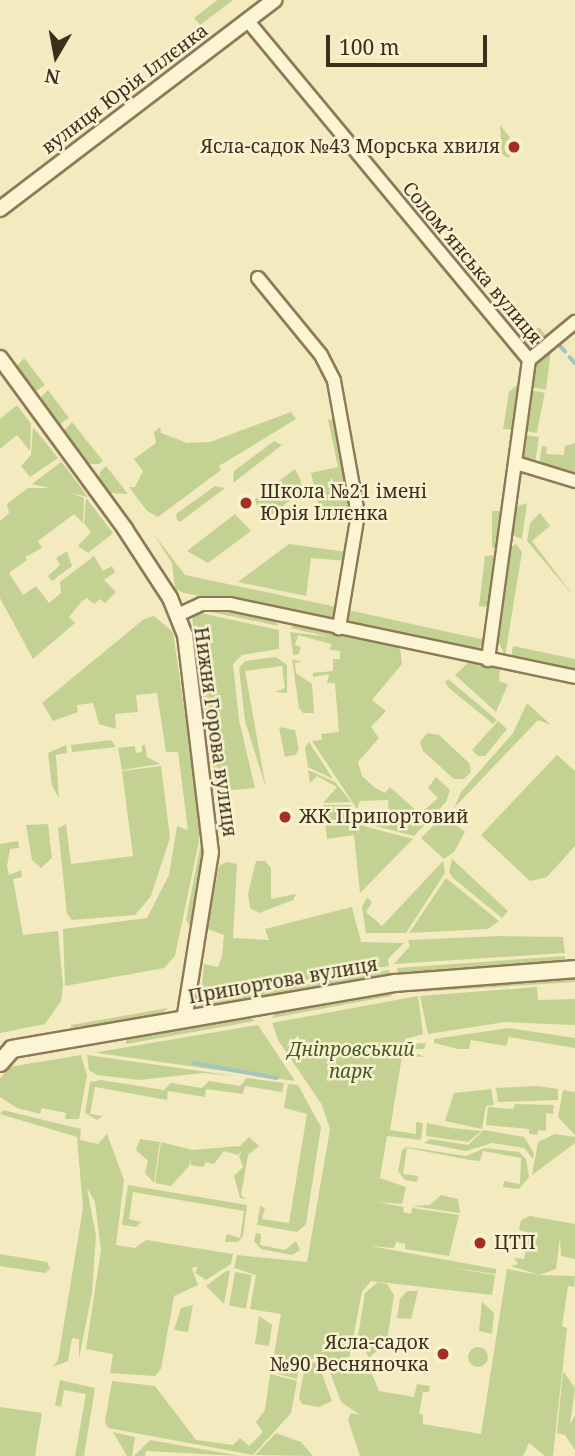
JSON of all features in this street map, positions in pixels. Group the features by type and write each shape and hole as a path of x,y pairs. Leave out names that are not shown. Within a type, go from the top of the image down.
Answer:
{"main road":[{"name":"Припортова вулиця","path":"6,1050 438,976 575,969"},
{"path":"0,1063 6,1050"}],"street":[{"name":"вулиця Юрія Іллєнка","path":"0,209 274,0"},
{"name":"Соломʼянська вулиця","path":"247,20 529,360 488,660"},
{"path":"258,278 321,355 334,381 358,513 339,628"},
{"path":"529,360 575,322"},
{"name":"Нижня Горова вулиця","path":"0,358 125,528 178,615 186,642 211,852 184,1020"},
{"path":"516,463 575,481"},
{"name":"Нижня Горова вулиця","path":"178,615 202,604 220,603 575,677"}],"green space":[{"path":"217,0 233,0 200,25 194,18"},
{"path":"500,125 519,149 508,158 502,154"},
{"path":"513,304 533,327 523,335 503,313"},
{"path":"498,310 523,338 539,327 547,337 535,347 524,346 494,313"},
{"path":"551,349 546,390 530,387 537,364"},
{"path":"24,358 45,385 36,391 15,369"},
{"path":"520,382 514,430 503,429 509,392"},
{"path":"48,390 69,418 60,424 38,400"},
{"path":"530,390 545,393 537,433 522,430"},
{"path":"17,405 31,424 30,451 17,435 0,449 0,419"},
{"path":"332,411 337,415 354,507 348,561 311,558 306,596 238,582 289,544 347,552 353,515 321,517 311,473 338,467 328,420 333,419"},
{"path":"291,412 296,419 219,466 221,470 158,517 147,511 129,487 135,487 143,471 134,459 156,443 154,432 160,427 161,433 187,443 210,442"},
{"path":"72,422 103,461 99,464 86,464 62,433"},
{"path":"33,427 58,458 30,477 21,466 31,455"},
{"path":"525,435 539,437 535,463 523,456"},
{"path":"274,441 282,445 233,483 234,471"},
{"path":"575,443 575,477 539,465 542,446 547,447 546,454 564,455 565,446"},
{"path":"61,462 64,465 88,497 32,484"},
{"path":"106,466 128,494 108,493 99,482 100,472"},
{"path":"295,469 301,481 300,493 266,519 254,500"},
{"path":"215,486 225,488 180,522 177,520 176,514"},
{"path":"28,488 57,488 84,498 83,523 74,514 38,541 42,548 25,557 27,560 9,573 23,595 36,586 49,603 61,593 60,582 94,556 103,571 112,566 115,572 104,580 116,592 105,603 100,599 94,604 87,598 82,601 69,617 75,623 33,659 0,598 0,521 9,513 7,504"},
{"path":"86,498 113,533 88,553 78,546 91,532 84,523"},
{"path":"527,503 522,539 512,535 516,507"},
{"path":"492,511 503,511 503,548 492,548"},
{"path":"540,513 550,526 532,541 575,598 527,541 530,523"},
{"path":"235,514 251,531 208,563 187,551"},
{"path":"153,533 185,575 341,608 335,618 328,619 184,593 175,589 172,563"},
{"path":"516,544 522,552 505,656 498,640 511,547"},
{"path":"67,551 72,566 52,581 48,576 60,565 56,558"},
{"path":"497,555 489,607 479,606 485,556"},
{"path":"231,609 273,619 279,626 201,610"},
{"path":"348,610 485,640 477,650 350,624"},
{"path":"196,612 279,630 279,649 242,655 233,664 239,720 255,788 223,791 216,787 192,617"},
{"path":"154,616 173,632 199,810 199,841 175,956 164,968 65,986 63,929 147,918 169,875 177,826 188,830 178,752 166,752 157,693 136,695 138,712 115,714 116,729 99,724 93,703 77,705 78,712 53,721 42,703 144,619"},
{"path":"296,624 400,647 402,664 372,700 386,711 371,727 379,738 358,762 362,776 374,787 385,793 390,787 420,814 438,798 428,788 436,777 450,790 446,802 414,836 364,823 389,821 388,800 360,801 357,809 312,741 322,740 321,734 339,732 335,683 327,683 329,674 313,677 313,673 333,671 333,659 340,659 340,651 330,650 331,644 298,635 295,645 301,647 299,654 293,655 290,632 330,637 290,628"},
{"path":"513,646 575,659 575,673 511,658"},
{"path":"276,657 287,665 287,693 275,692 285,688 282,666 245,671 266,788 245,721 239,668 245,661"},
{"path":"292,659 302,662 295,663 296,673 312,684 314,713 303,713 299,708"},
{"path":"470,661 500,668 499,681 508,684 496,712 455,675"},
{"path":"448,679 497,720 493,724 449,688 445,682"},
{"path":"527,703 551,725 538,720 454,808 461,792 513,733"},
{"path":"498,721 507,729 485,756 478,756 472,750"},
{"path":"279,727 295,730 299,750 295,755 285,757"},
{"path":"427,733 439,735 469,763 471,772 464,779 454,779 423,751 420,742"},
{"path":"111,740 116,747 72,752 71,745"},
{"path":"309,742 333,779 308,767 305,748"},
{"path":"66,745 67,753 56,755 59,798 52,786 48,753"},
{"path":"142,745 145,745 147,757 160,764 122,770 118,748 135,746 136,753 142,752"},
{"path":"557,755 575,771 575,846 547,877 530,881 481,835"},
{"path":"161,766 170,838 151,896 135,915 72,920 67,914 58,828 66,824 71,864 133,856 122,771"},
{"path":"308,770 335,782 351,802 323,803 337,787 317,776 310,783"},
{"path":"323,805 351,805 355,817 367,827 413,839 360,893 354,835 327,839"},
{"path":"444,815 465,832 454,852 444,859 421,838"},
{"path":"48,824 52,858 41,868 32,860 26,825"},
{"path":"204,827 203,859 190,926 186,920"},
{"path":"18,841 19,848 10,849 7,866 9,875 21,870 22,877 13,879 23,935 58,931 63,986 61,1001 45,1024 0,1033 0,844"},
{"path":"452,859 508,911 502,918 453,878 449,872"},
{"path":"256,861 265,861 271,868 271,899 296,894 293,900 259,913 250,908 248,894"},
{"path":"443,861 445,873 406,933 366,933 362,907 367,897 372,902 366,912 382,926"},
{"path":"226,862 237,864 233,938 269,940 265,929 352,907 361,942 404,943 388,959 389,966 195,999 201,997 204,964 218,967 222,956 224,935 207,929 219,866"},
{"path":"446,878 499,921 488,929 409,933"},
{"path":"500,936 563,937 565,953 394,964 410,946 408,940"},
{"path":"565,956 565,960 398,973 397,968"},
{"path":"389,970 390,975 207,1007 196,1003"},
{"path":"575,977 575,982 419,992 418,988"},
{"path":"537,987 538,1000 575,999 575,1025 505,1022 428,1034 420,996"},
{"path":"394,991 391,996 272,1018 276,1012"},
{"name":"Дніпровський парк","path":"418,996 423,1034 405,1039 404,1044 426,1043 424,1049 403,1049 426,1057 402,1056 390,1130 416,1134 416,1122 423,1123 421,1140 387,1136 380,1178 406,1187 402,1204 377,1202 404,1207 403,1212 411,1214 412,1208 459,1215 449,1256 405,1249 405,1244 396,1242 394,1248 370,1246 496,1269 496,1274 446,1267 495,1275 492,1295 371,1281 362,1292 348,1364 356,1371 369,1367 379,1391 414,1397 417,1384 430,1386 429,1392 423,1392 419,1414 423,1415 423,1424 481,1434 507,1269 539,1275 575,1276 574,1287 568,1286 562,1326 567,1328 553,1456 545,1456 529,1443 523,1456 360,1456 348,1420 351,1413 360,1415 341,1402 326,1361 301,1357 297,1379 271,1372 281,1314 250,1309 256,1275 234,1268 237,1255 307,1262 330,1129 322,1105 278,1040 272,1023"},
{"path":"168,1008 158,1015 71,1028 71,1025"},
{"path":"249,1017 255,1021 126,1044 126,1038"},
{"path":"258,1025 295,1081 98,1053 98,1052"},
{"path":"509,1028 575,1038 575,1048 509,1037 506,1046 471,1040 469,1049 434,1043 434,1039"},
{"path":"81,1055 87,1076 79,1119 65,1119 66,1113 42,1108 40,1114 17,1108 0,1097 0,1079 9,1067"},
{"path":"87,1055 236,1076 203,1073 139,1080 97,1075 89,1070"},
{"path":"247,1078 284,1083 282,1092 245,1086 243,1094 206,1089 205,1097 168,1091 167,1100 95,1087 90,1114 103,1116 97,1120 85,1113 90,1082 101,1080 164,1090 171,1083 202,1088 209,1081 240,1086"},
{"path":"288,1084 298,1085 321,1127 306,1224 297,1232 257,1225 260,1206 265,1208 262,1219 289,1223 307,1114 284,1108"},
{"path":"537,1086 558,1089 558,1100 498,1102 496,1088"},
{"path":"491,1089 494,1105 486,1106 482,1129 445,1121 454,1093"},
{"path":"563,1090 575,1092 575,1135 558,1117"},
{"path":"515,1104 554,1105 553,1114 546,1113 546,1131 539,1130 537,1135 529,1134 529,1129 486,1125 488,1107 513,1109"},
{"path":"3,1110 81,1129 80,1140 98,1144 107,1134 124,1180 116,1245 135,1248 146,1240 233,1254 231,1264 206,1280 195,1273 198,1266 192,1268 198,1285 174,1296 161,1369 155,1376 110,1373 113,1354 86,1349 101,1250 95,1202 87,1188 96,1236 92,1293 79,1359 79,1339 72,1338 68,1361 53,1367 58,1360 83,1208 77,1137 0,1114"},
{"path":"427,1123 482,1131 468,1142 426,1136"},
{"path":"484,1130 524,1137 534,1153 533,1159 524,1148 492,1143 466,1151 424,1143 430,1139 468,1145"},
{"path":"555,1134 575,1137 575,1143 532,1175 538,1142"},
{"path":"249,1137 259,1146 248,1155 241,1195 246,1199 240,1198 234,1176 243,1167 239,1156 242,1151 238,1155 224,1151 214,1164 206,1162 203,1167 191,1165 191,1157 190,1165 171,1186 155,1183 161,1142 192,1150 240,1146"},
{"path":"140,1139 160,1142 154,1183 145,1173 148,1161 136,1150"},
{"path":"407,1147 466,1156 485,1148 519,1152 526,1159 529,1177 519,1189 503,1187 504,1181 520,1184 521,1158 483,1151 480,1161 407,1148 403,1174 418,1176 417,1182 405,1180 398,1171 402,1150"},
{"path":"128,1185 247,1205 243,1236 238,1242 225,1242 227,1234 240,1238 244,1211 133,1192 129,1219 141,1222 136,1227 122,1225"},
{"path":"441,1195 458,1199 460,1213 412,1206 430,1205"},
{"path":"530,1216 575,1224 575,1259 561,1256 560,1237 556,1269 539,1275 511,1266 518,1264 514,1258 524,1259 529,1233 519,1230 521,1220"},
{"path":"256,1233 261,1234 260,1245 285,1250 296,1241 300,1250 292,1255 261,1249 254,1241"},
{"path":"0,1254 47,1262 50,1269 45,1273 0,1266"},
{"path":"226,1271 230,1271 224,1304 206,1286"},
{"path":"235,1272 252,1275 246,1308 229,1305"},
{"path":"378,1282 387,1284 394,1295 387,1341 369,1358 358,1336 365,1293"},
{"path":"407,1291 418,1291 411,1319 397,1318 400,1299"},
{"path":"482,1302 494,1313 492,1334 479,1331"},
{"path":"193,1305 188,1332 174,1330 181,1308"},
{"path":"259,1316 272,1325 269,1346 255,1344"},
{"path":"474,1347 482,1347 488,1357 482,1367 474,1367 468,1361 468,1353"},
{"path":"306,1361 318,1363 332,1401 319,1407 302,1404 299,1398"},
{"path":"563,1371 575,1388 570,1424 575,1416 575,1450 565,1435 557,1433"},
{"path":"270,1374 297,1381 291,1413 253,1455 108,1428 105,1422 112,1381 155,1386 196,1440 233,1445 240,1438 249,1446 263,1432 256,1422 265,1410"},
{"path":"60,1380 95,1388 84,1456 75,1456 86,1394 64,1390 61,1407 55,1405"},
{"path":"0,1407 42,1413 35,1456 0,1456"},
{"path":"113,1432 135,1437 132,1456 127,1456"},
{"path":"276,1433 301,1442 313,1456 255,1455"},
{"path":"150,1440 241,1456 146,1451 145,1456 134,1456"}],"waterway":[{"path":"558,343 565,351"},
{"path":"570,357 575,363"},
{"path":"194,1063 277,1078"}],"place":[{"name":"Ясла-садок №43 Морська хвиля","path":"514,147"},
{"name":"Школа №21 імені Юрія Іллєнка","path":"246,503"},
{"name":"ЖК Припортовий","path":"285,817"},
{"name":"ЦТП","path":"480,1243"},
{"name":"Ясла-садок №90 Весняночка","path":"443,1354"}]}
